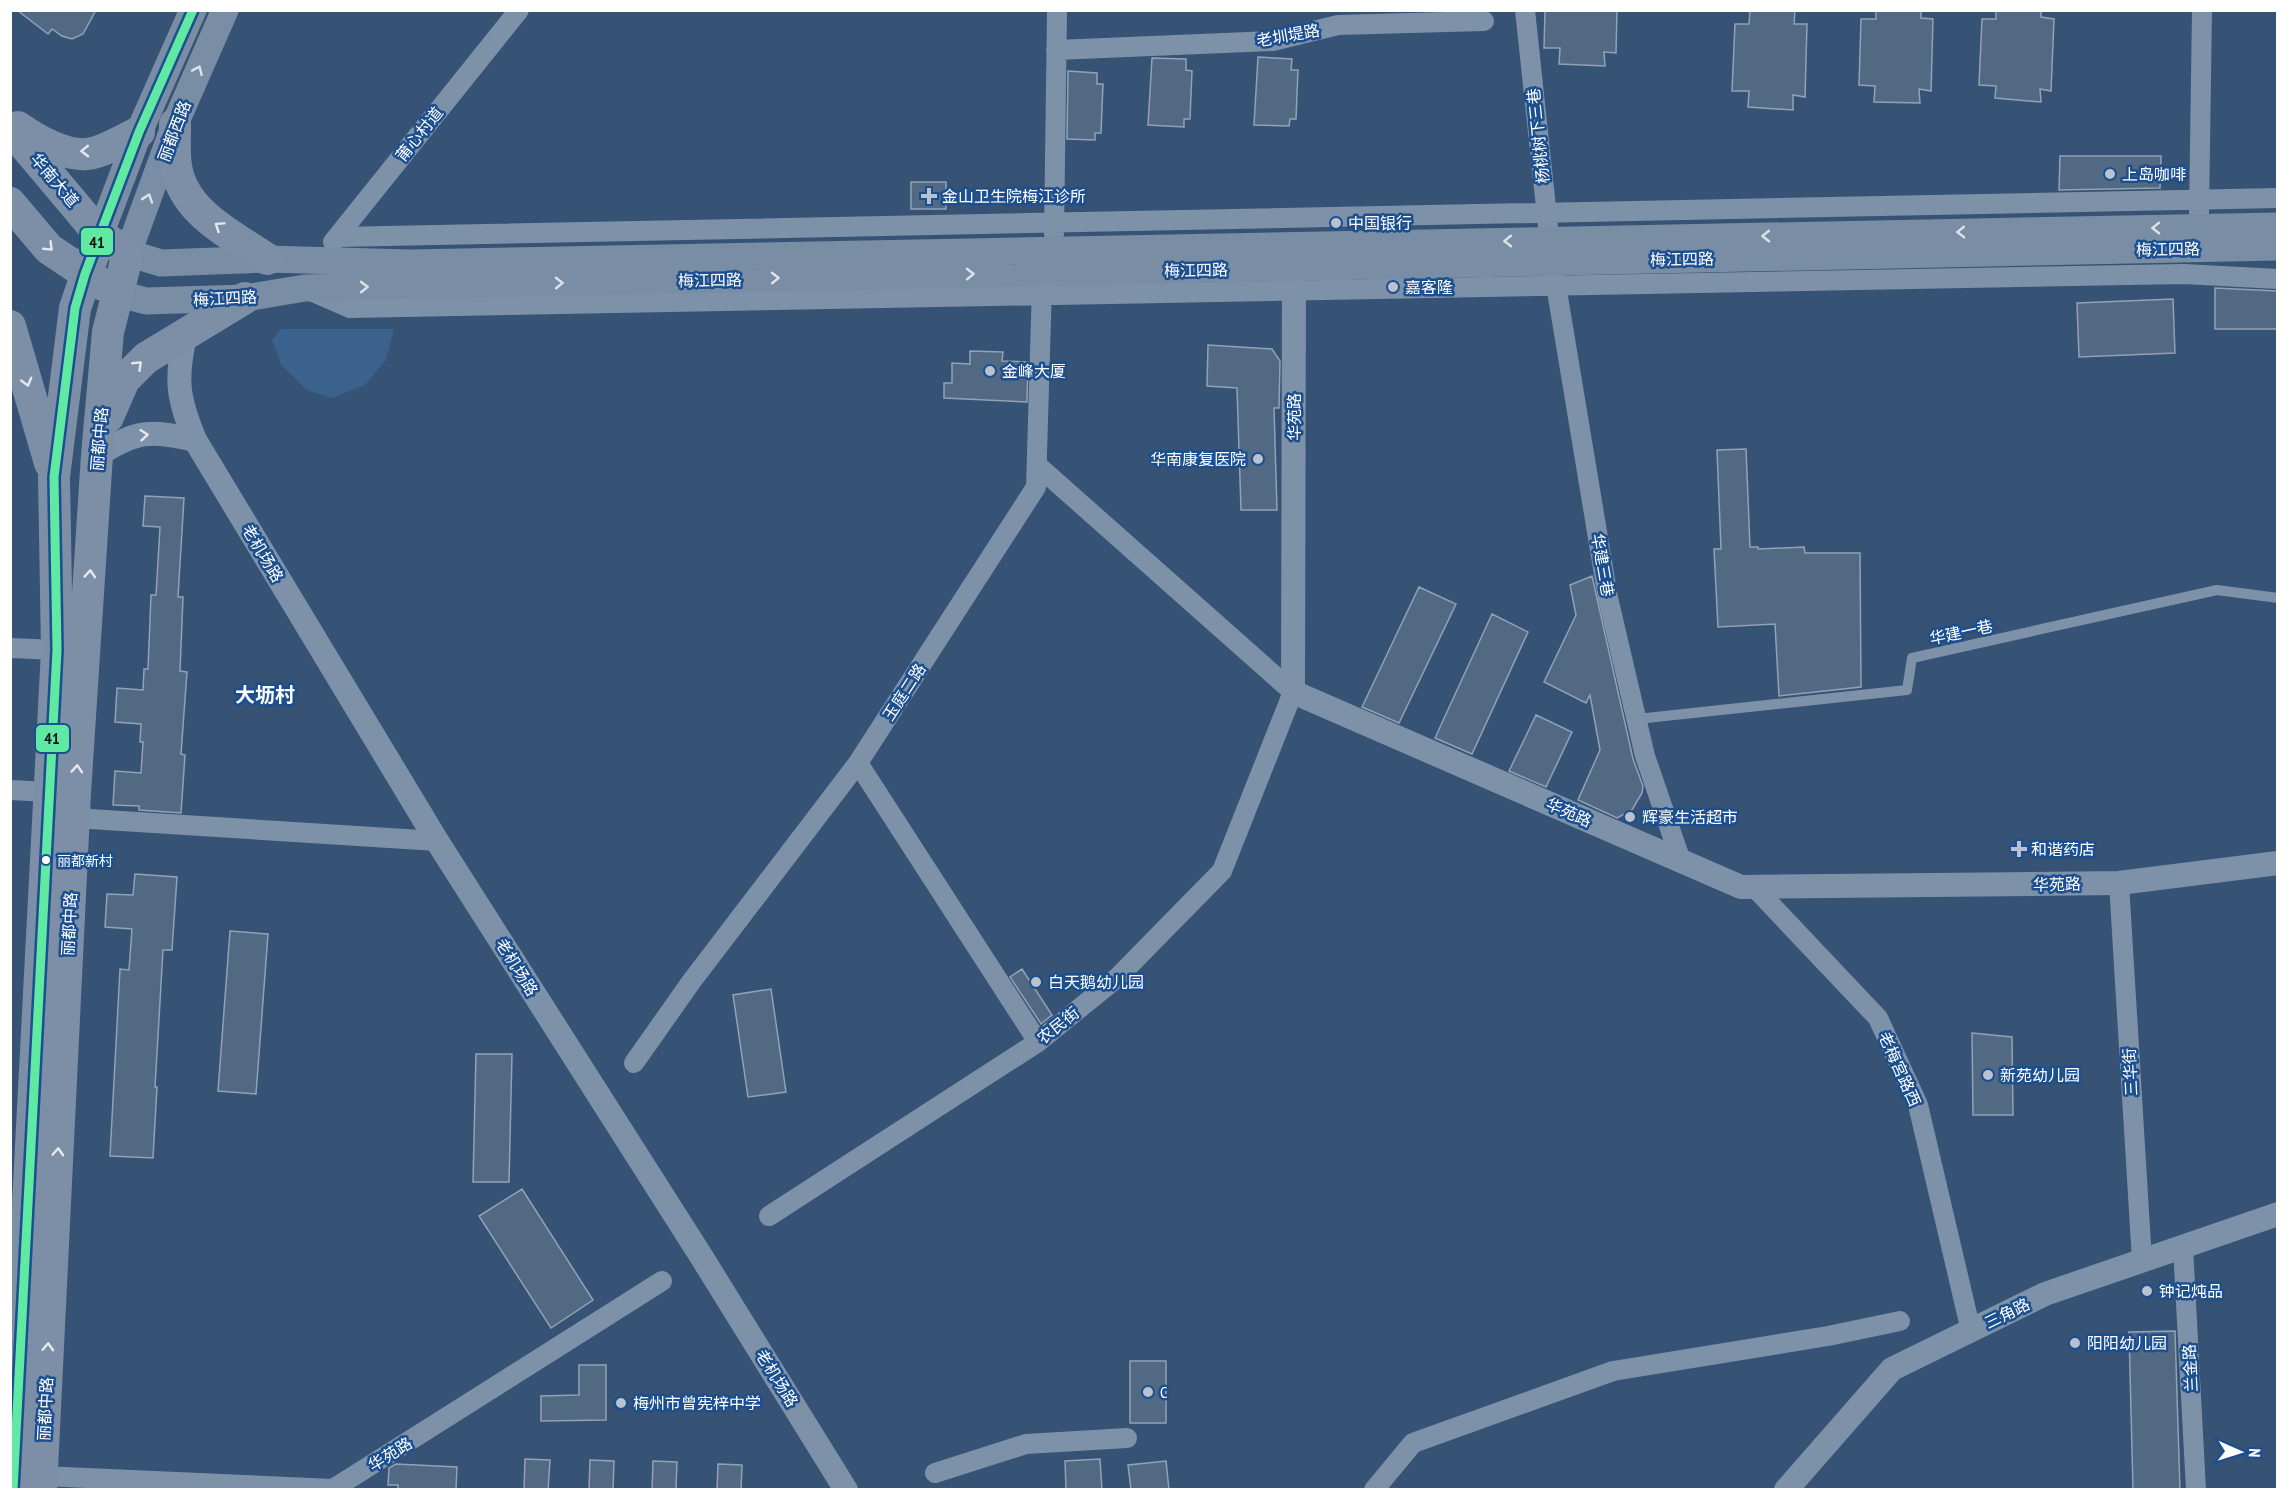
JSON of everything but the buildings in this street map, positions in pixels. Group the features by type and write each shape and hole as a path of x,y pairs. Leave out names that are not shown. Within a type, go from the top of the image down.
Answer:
{"main road":[{"name":"丽都西路","path":"100,235 139,132 193,10"},
{"name":"丽都西路","path":"128,253 175,124 225,10"},
{"path":"10,122 35,139 57,149 87,154 139,132"},
{"path":"175,124 176,167 183,190 197,210 267,259"},
{"name":"华南大道","path":"10,128 100,235 128,253"},
{"path":"10,203 50,249 116,293"},
{"name":"梅江四路","path":"128,253 161,263 267,259 410,263 2277,226"},
{"name":"丽都中路","path":"13,1490 57,650 54,477 75,308 100,235"},
{"name":"梅江四路","path":"116,293 146,301 245,298 306,288 2277,247"},
{"name":"丽都中路","path":"42,1483 74,818 98,455 108,332 116,293 128,253"},
{"path":"98,455 112,404 124,380 146,358 245,298"},
{"path":"10,326 54,477"}],"street":[{"name":"莆心村道","path":"321,260 519,10"},
{"name":"杨桃树下三巷","path":"1525,10 1552,262"},
{"path":"2199,248 2202,10"},
{"name":"玉庭二路","path":"634,1063 691,982 858,763 1036,487 1048,273 1057,12"},
{"name":"老圳堤路","path":"1056,50 1273,41 1338,25 1484,21"},
{"path":"337,237 2277,198"},
{"name":"华建三巷","path":"1552,262 1608,598 1645,756 1681,861"},
{"name":"华苑路","path":"1294,268 1293,692 1741,887 2119,883 2277,863"},
{"path":"306,288 350,308 2172,274 2277,279"},
{"name":"老机场路","path":"185,336 178,366 178,390 184,414 195,440 437,841 702,1256 846,1490"},
{"path":"98,455 134,435 165,434 195,440"},
{"path":"1037,465 1293,692"},
{"path":"10,648 57,650"},
{"name":"农民街","path":"769,1216 1038,1042 1118,977 1222,871 1293,692"},
{"path":"858,763 1038,1042"},
{"path":"10,790 48,792"},
{"path":"74,818 437,841"},
{"name":"三华街","path":"2119,883 2142,1261"},
{"name":"老梅宮路西","path":"1754,887 1878,1018 1918,1105 1971,1331"},
{"name":"三角路","path":"1786,1490 1892,1370 2045,1294 2277,1214"},
{"name":"兰金路","path":"2183,1247 2196,1490"},
{"name":"华苑路","path":"42,1483 333,1490 662,1281"},
{"path":"1374,1490 1413,1443 1613,1371 1828,1336 1900,1321"},
{"path":"935,1473 1026,1444 1127,1438"}],"lane":[{"name":"华建一巷","path":"1637,720 1907,690 1912,658 2217,590 2277,598"}],"water":[{"path":"281,329 394,329 386,360 365,385 332,398 307,390 281,365 272,340"}],"transit line":[{"name":"41","path":"13,1490 57,650 54,477 75,308 85,274 139,132 193,10"}],"place":[{"name":"上岛咖啡","path":"2110,174"},
{"name":"金山卫生院梅江诊所","path":"929,196"},
{"name":"中国银行","path":"1336,223"},
{"name":"嘉客隆","path":"1393,287"},
{"name":"金峰大厦","path":"990,371"},
{"name":"华南康复医院","path":"1258,459"},
{"name":"辉豪生活超市","path":"1630,817"},
{"name":"和谐药店","path":"2019,849"},
{"name":"丽都新村","path":"46,860"},
{"name":"白天鹅幼儿园","path":"1036,982"},
{"name":"新苑幼儿园","path":"1988,1075"},
{"name":"钟记炖品","path":"2147,1291"},
{"name":"阳阳幼儿园","path":"2075,1343"},
{"name":"C","path":"1148,1392"},
{"name":"梅州市曾宪梓中学","path":"621,1403"}],"district":[{"name":"大坜村","path":"265,695"}]}
